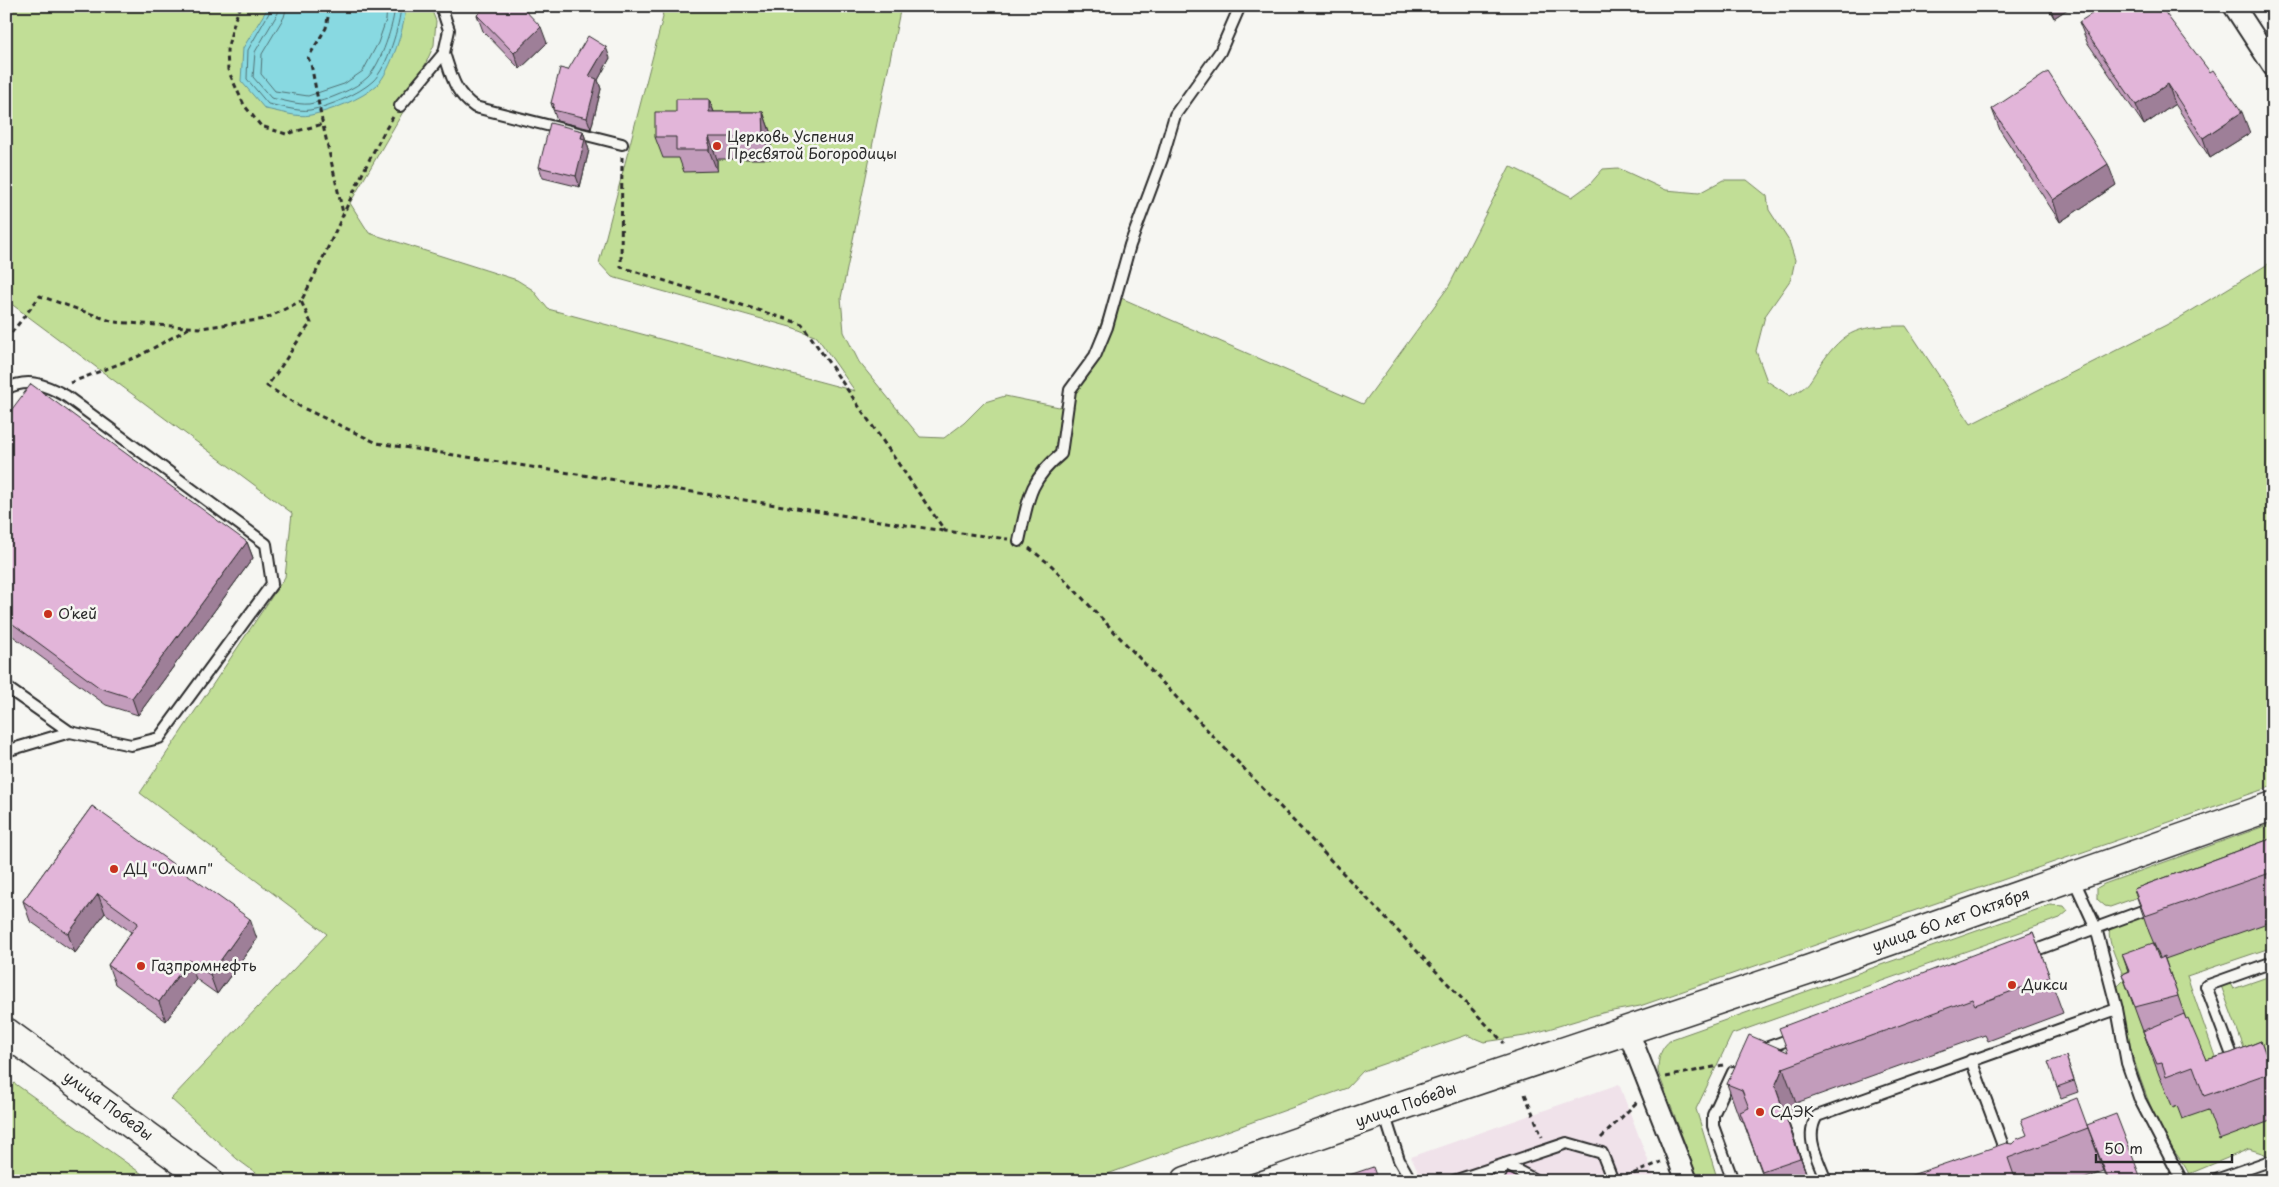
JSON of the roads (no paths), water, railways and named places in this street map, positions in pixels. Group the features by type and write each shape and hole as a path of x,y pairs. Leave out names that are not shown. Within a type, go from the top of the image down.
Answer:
{"street":[{"path":"2234,6 2273,66"},
{"name":"улица 60 лет Октября","path":"1628,1031 2273,806"},
{"path":"1628,1031 1687,1181"},
{"name":"улица Победы","path":"1186,1181 1243,1171 1383,1112 1628,1031"},
{"name":"улица Победы","path":"6,1032 209,1181"}],"lane":[{"path":"400,106 444,53 449,30 441,6"},
{"path":"1019,541 1030,489 1044,467 1060,454 1070,390 1095,356 1107,327 1127,255 1162,159 1175,115 1220,52 1240,6"},
{"path":"444,53 454,85 463,98 475,107 622,144"},
{"path":"6,389 23,382 44,384 66,396 266,544 272,584 159,738 132,745 70,732 6,687"},
{"path":"6,751 70,732"},
{"path":"2073,877 2096,928 2117,1009 2127,1064 2140,1100 2182,1181"},
{"path":"2014,958 2161,904"},
{"path":"2239,1072 2206,986 2273,962"},
{"path":"1826,1181 1810,1137 1812,1125 1817,1116 2117,1009"},
{"path":"1747,1054 1802,1034"},
{"path":"1972,1060 2002,1144 2003,1154 1999,1163 1995,1166"},
{"path":"1733,1181 1713,1126 1713,1115 1737,1064"},
{"path":"1383,1112 1399,1160 1411,1181"},
{"path":"1454,1181 1567,1143 1602,1153 1614,1181"},
{"path":"2213,1181 2267,1162"},
{"path":"1497,1181 1505,1164"},
{"path":"1505,1164 1537,1181"}],"water":[{"path":"269,6 406,6 403,25 392,59 377,85 346,104 306,116 265,109 241,81 243,48"}],"place":[{"name":"Церковь Успения Пресвятой Богородицы","path":"717,146"},
{"name":"О’кей","path":"48,614"},
{"name":"ДЦ \"Олимп\"","path":"114,869"},
{"name":"Газпромнефть","path":"141,966"},
{"name":"Дикси","path":"2012,985"},
{"name":"СДЭК","path":"1760,1112"}]}
